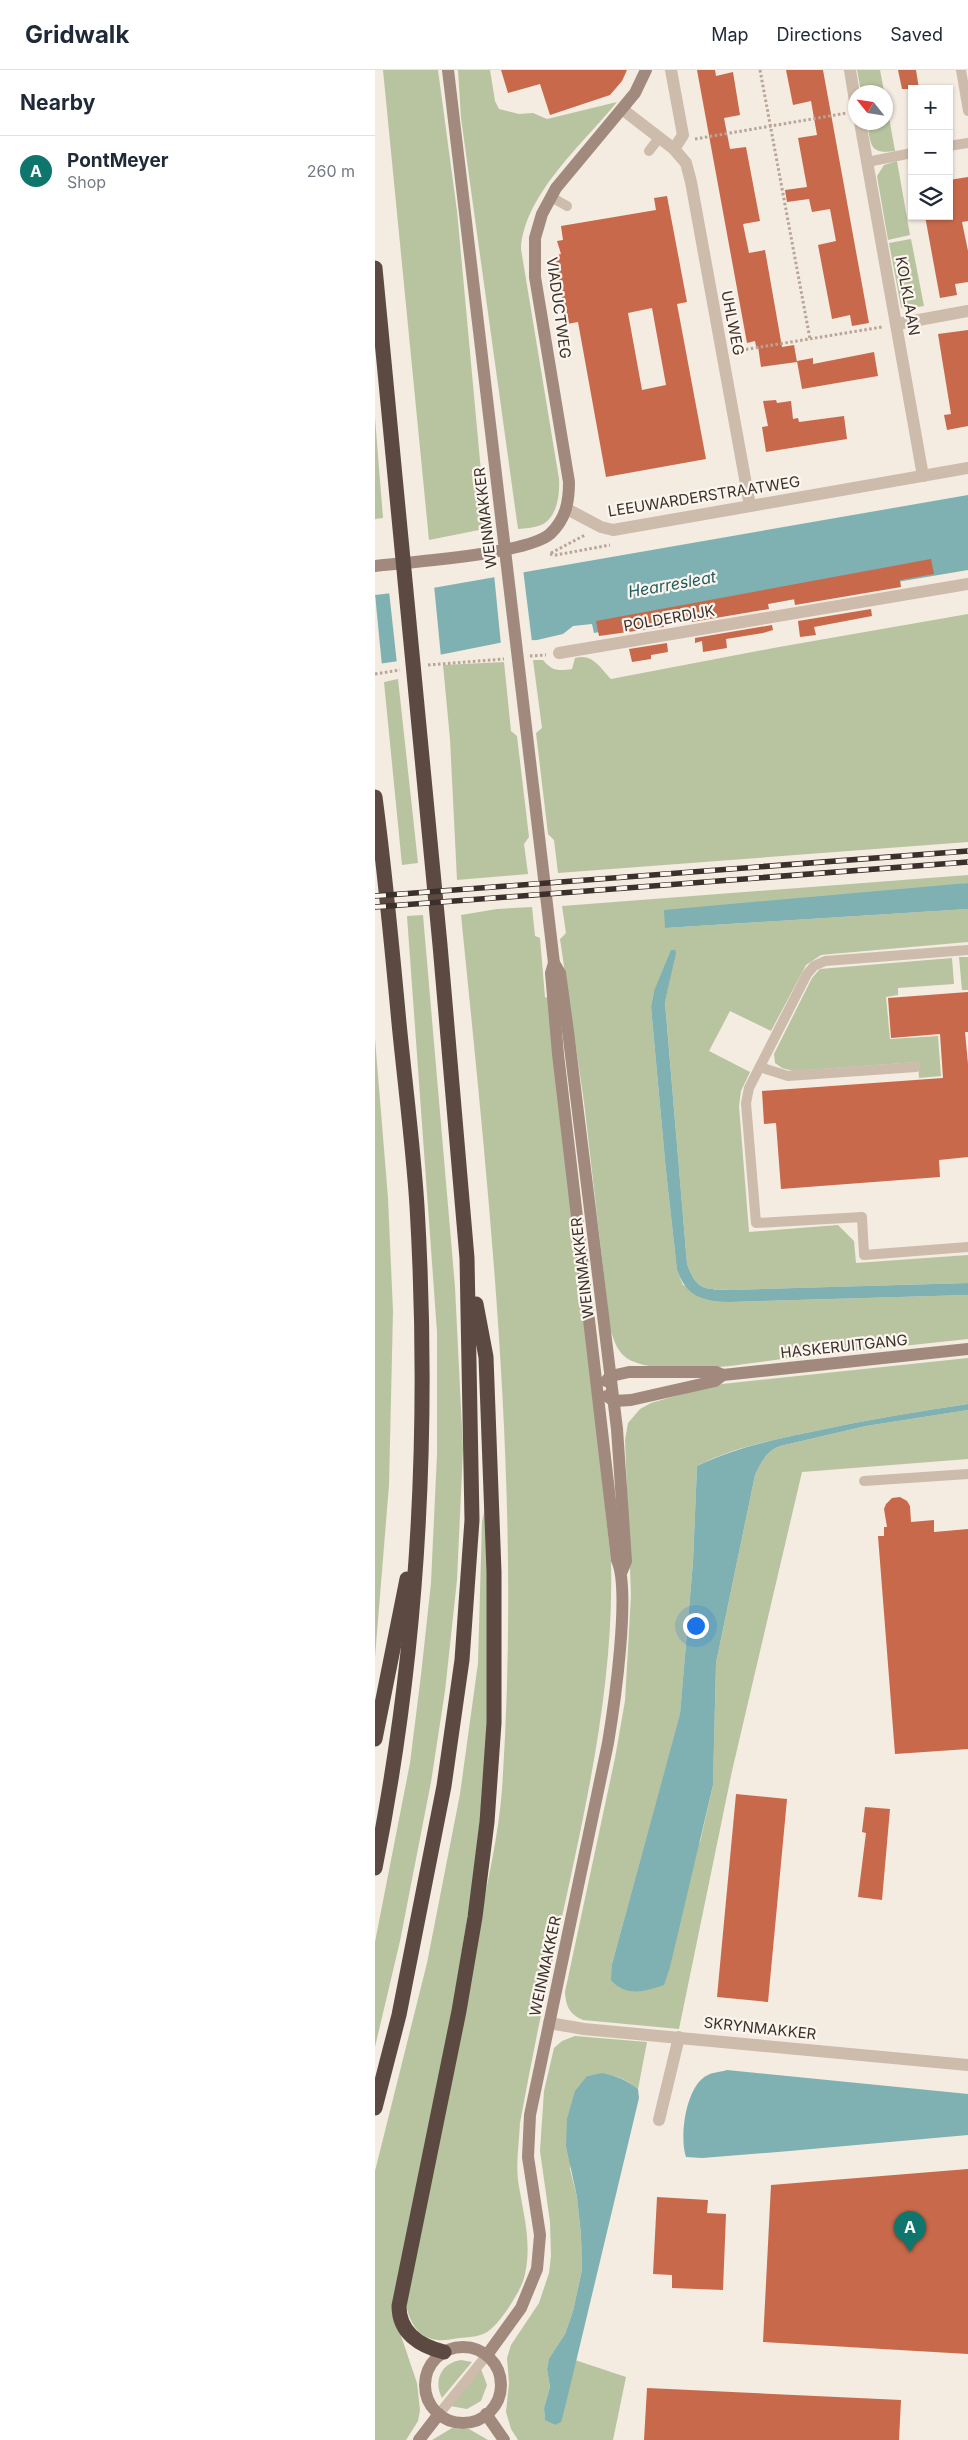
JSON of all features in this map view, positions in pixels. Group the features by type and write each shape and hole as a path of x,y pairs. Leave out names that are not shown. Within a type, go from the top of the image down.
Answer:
{"highway":[{"path":"375,268 432,858 467,1258 472,1520 462,1660 444,1786 399,2014 375,2108"},
{"path":"375,797 384,863 417,1204 422,1332 420,1514 411,1628 386,1814 375,1868"},
{"path":"444,2352 428,2348 411,2337 400,2319 399,2306 467,1967 484,1848 492,1754 494,1572 487,1376 486,1357 467,1258"},
{"path":"375,1739 420,1514"}],"main road":[{"name":"WEINMAKKER","path":"448,70 551,935 554,963 551,973 558,1054 617,1560 622,1571"},
{"path":"622,109 640,85 646,70"},
{"name":"VIADUCTWEG","path":"567,509 568,474 535,268 537,232 551,197 572,168 622,109"},
{"path":"375,566 456,557 531,544 550,534 567,509"},
{"name":"WEINMAKKER","path":"487,2356 521,2308 537,2269 540,2235 530,2182 528,2146 533,2103 612,1718 622,1614 622,1571 626,1561 625,1511 611,1376 560,973 554,963"},
{"name":"HASKERUITGANG","path":"611,1376 629,1372 679,1374 716,1372 723,1375 968,1349"},
{"name":"HASKERUITGANG","path":"614,1401 631,1400 715,1382 723,1375"},
{"path":"611,1376 597,1390 614,1401"},
{"path":"466,2347 477,2350 487,2356 498,2372 500,2385 495,2404 486,2414 466,2422 452,2421 439,2414 428,2400 425,2382 431,2365 444,2352 454,2348 466,2347"},
{"path":"419,2440 439,2414"},
{"path":"486,2414 504,2440"}],"street":[{"path":"671,70 683,135 674,150"},
{"path":"850,70 852,85"},
{"name":"UHLWEG","path":"622,109 684,160 689,176 750,506"},
{"name":"KOLKLAAN","path":"861,130 923,476"},
{"path":"897,324 968,311"},
{"name":"LEEUWARDERSTRAATWEG","path":"567,509 609,530 968,468"},
{"name":"POLDERDIJK","path":"559,653 968,584"},
{"name":"SKRYNMAKKER","path":"549,2023 585,2029 968,2065"},
{"path":"659,2120 679,2037"}],"lane":[{"path":"961,70 968,110"},
{"path":"649,151 659,138"},
{"path":"953,145 968,143"},
{"path":"867,162 908,154"},
{"path":"551,197 567,206"},
{"path":"968,950 825,961 814,966 807,974 746,1095 756,1223 862,1217 864,1255 968,1247"},
{"path":"760,1067 788,1076 916,1066"},
{"path":"864,1481 968,1474"},
{"path":"439,2414 487,2356"}],"path":[{"path":"760,70 810,339"},
{"path":"697,139 844,113"},
{"path":"735,351 883,327"},
{"path":"549,554 555,555"},
{"path":"529,656 559,653"},
{"path":"419,666 445,662 511,658"},
{"path":"375,674 401,670"}],"green space":[{"path":"383,70 438,70 457,211 484,504 489,528 429,540"},
{"path":"458,70 490,70 495,101 499,109 519,114 533,113 547,119 617,102 573,152 544,189 525,229 521,249 559,479 558,500 553,513 544,523 533,527 518,529 461,118"},
{"path":"857,70 880,70 883,85 860,85"},
{"path":"868,130 891,130 895,151 886,152 876,149 869,137"},
{"path":"897,161 910,235 888,240 877,176 884,165"},
{"path":"911,239 924,306 903,309 901,307 889,243"},
{"path":"375,418 383,518 375,519"},
{"path":"968,614 968,842 558,873 554,840 548,834 536,733 542,728 533,660 543,660 552,668 563,670 572,669 575,658 587,658 596,662 611,679"},
{"path":"504,662 511,731 517,736 529,837 524,844 528,874 457,880 450,739 443,665"},
{"path":"398,679 418,863 402,865 384,682"},
{"path":"968,875 968,883 665,928 968,909 968,942 821,955 806,965 771,1031 730,1011 709,1051 750,1072 741,1091 739,1106 749,1232 838,1225 854,1241 856,1263 968,1255 968,1283 731,1290 708,1288 698,1284 687,1264 665,1001 670,979 654,991 651,1007 677,1270 683,1285 730,1302 968,1295 968,1339 710,1368 688,1369 649,1366 627,1358 617,1347 610,1328 584,1102 560,939 566,933 562,906"},
{"path":"532,907 535,936 540,938 545,997 549,998 611,1561 609,1645 605,1687 592,1770 520,2123 517,2173 528,2253 524,2278 519,2291 505,2313 488,2332 476,2336 440,2340 429,2338 418,2331 408,2313 405,2299 453,2067 496,1841 502,1789 507,1680 508,1570 500,1351 492,1242 461,915 497,909"},
{"path":"423,915 455,1287 463,1449 457,1580 445,1691 431,1782 400,1941 375,2047 375,1942 410,1763 431,1583 437,1454 437,1332 407,916"},
{"path":"959,957 968,957 968,990 962,990"},
{"path":"952,958 954,984 898,988 898,995 886,997 890,1039 938,1036 941,1076 919,1078 918,1062 793,1071 782,1068 775,1063 774,1054 812,978 820,969"},
{"path":"375,1039 388,1198 393,1311 389,1485 375,1657"},
{"path":"968,1358 968,1404 867,1421 778,1439 737,1450 697,1466 693,1562 680,1715 612,1964 700,1842 713,1785 716,1663 755,1475 762,1462 771,1451 780,1446 866,1426 968,1410 968,1459 802,1472 732,1771 679,2029 578,2018 569,2009 565,1992 615,1758 625,1701 631,1595 625,1440 628,1423 640,1409 651,1403 713,1385"},
{"path":"486,1503 491,1705 487,1796 451,2018 393,2312 417,2383 420,2410 418,2421 406,2440 375,2440 375,2171 427,1963 460,1794 478,1663 482,1522"},
{"path":"575,2036 647,2042 638,2089 614,2076 587,2076 570,2169 577,2197 582,2270 573,2311 565,2334 549,2360 547,2369 550,2387 544,2408 545,2419 555,2425 564,2412 575,2360 626,2377 613,2440 518,2440 511,2429 506,2412 509,2383 507,2358 511,2345 539,2303 549,2273 551,2256 550,2222 540,2151 544,2091 554,2048 562,2041"},
{"path":"461,2360 472,2362 442,2398 438,2385 441,2374 448,2365"},
{"path":"481,2369 487,2385 481,2401 467,2409 450,2406"},
{"path":"452,2428 469,2429 488,2440 432,2440"}],"water":[{"name":"Hearresleat","path":"968,495 968,570 594,633 592,624 573,626 563,634 537,640 509,641 434,656 378,664 375,595 427,589"},
{"path":"968,883 968,909 665,928 664,910"},
{"path":"671,950 675,950 676,953 665,1002 687,1264 698,1284 708,1288 731,1290 968,1283 968,1295 730,1302 704,1299 691,1292 677,1270 651,1007 654,991"},
{"path":"968,1404 968,1410 866,1426 780,1446 771,1451 762,1462 755,1475 716,1663 713,1785 670,1967 664,1985 642,1991 623,1989 611,1980 612,1964 680,1714 693,1562 697,1466 737,1450 778,1439 867,1421"},
{"path":"727,2070 968,2094 968,2135 702,2158 686,2157 683,2137 684,2125 686,2112 694,2089 700,2080 708,2075"},
{"path":"602,2073 612,2075 634,2086 638,2089 639,2098 564,2412 561,2422 555,2425 545,2420 544,2408 550,2387 547,2369 549,2359 565,2334 573,2311 582,2270 577,2197 566,2146 567,2119 575,2091 587,2076"}],"pier":[{"path":"523,569 532,642 501,645 494,574"},
{"path":"434,585 441,657 397,664 389,591"},
{"path":"375,594 382,666 375,667"}],"building":[{"path":"501,70 627,70 622,81 610,95 550,115 540,84 508,93"},
{"path":"697,70 715,70 716,76 733,72 740,115 724,118 730,149 746,147 760,221 743,224 749,253 765,250 782,347 794,345 797,362 761,367 758,346 756,346 755,341 747,343"},
{"path":"786,70 823,70 869,323 852,326 850,315 832,319 818,245 836,241 830,209 812,212 809,199 787,202 785,190 807,187 798,138 817,135 811,101 793,105"},
{"path":"898,70 916,70 918,85 908,85 908,89 902,89"},
{"path":"968,177 968,221 962,222 968,251 968,282 955,284 957,295 940,298 926,220 953,220 953,179"},
{"path":"667,196 687,302 677,304 706,459 606,477 578,322 567,324 554,256 561,254 557,241 563,240 561,226 656,210 654,198","holes":["652,308 666,385 642,390 628,313"]},
{"path":"968,330 968,426 947,430 944,415 951,414 938,334"},
{"path":"874,352 878,376 802,389 797,361 813,358 813,364"},
{"path":"776,400 777,403 791,401 793,419 798,418 799,422 844,416 847,439 766,452 762,427 768,426 763,401"},
{"path":"931,559 934,574 900,580 901,587 795,605 794,599 768,604 769,609 692,622 692,618 663,624 664,627 599,636 596,621"},
{"path":"871,609 872,616 814,627 816,635 800,637 798,621"},
{"path":"772,625 773,630 726,639 727,648 703,652 702,641 695,643 695,638"},
{"path":"667,643 668,652 651,655 651,659 632,662 629,649"},
{"path":"968,992 968,1032 965,1032 968,1064 968,1157 939,1160 940,1177 781,1189 776,1123 764,1124 762,1091 943,1078 940,1034 891,1038 888,998"},
{"path":"900,1497 907,1501 910,1506 911,1522 934,1520 934,1532 968,1529 968,1749 895,1754 878,1536 884,1536 884,1527 887,1527 884,1509 886,1504 892,1498"},
{"path":"736,1794 787,1799 768,2002 717,1997"},
{"path":"865,1807 890,1809 882,1900 858,1897 866,1833 862,1832"},
{"path":"968,2169 968,2354 763,2342 771,2185"},
{"path":"657,2197 708,2200 707,2213 726,2214 723,2290 672,2288 672,2275 653,2274"},
{"path":"647,2388 901,2400 899,2440 644,2440"}],"railway":[{"path":"375,896 968,851"},
{"path":"375,907 968,862"}],"place":[{"name":"PontMeyer","path":"910,2252"}]}
